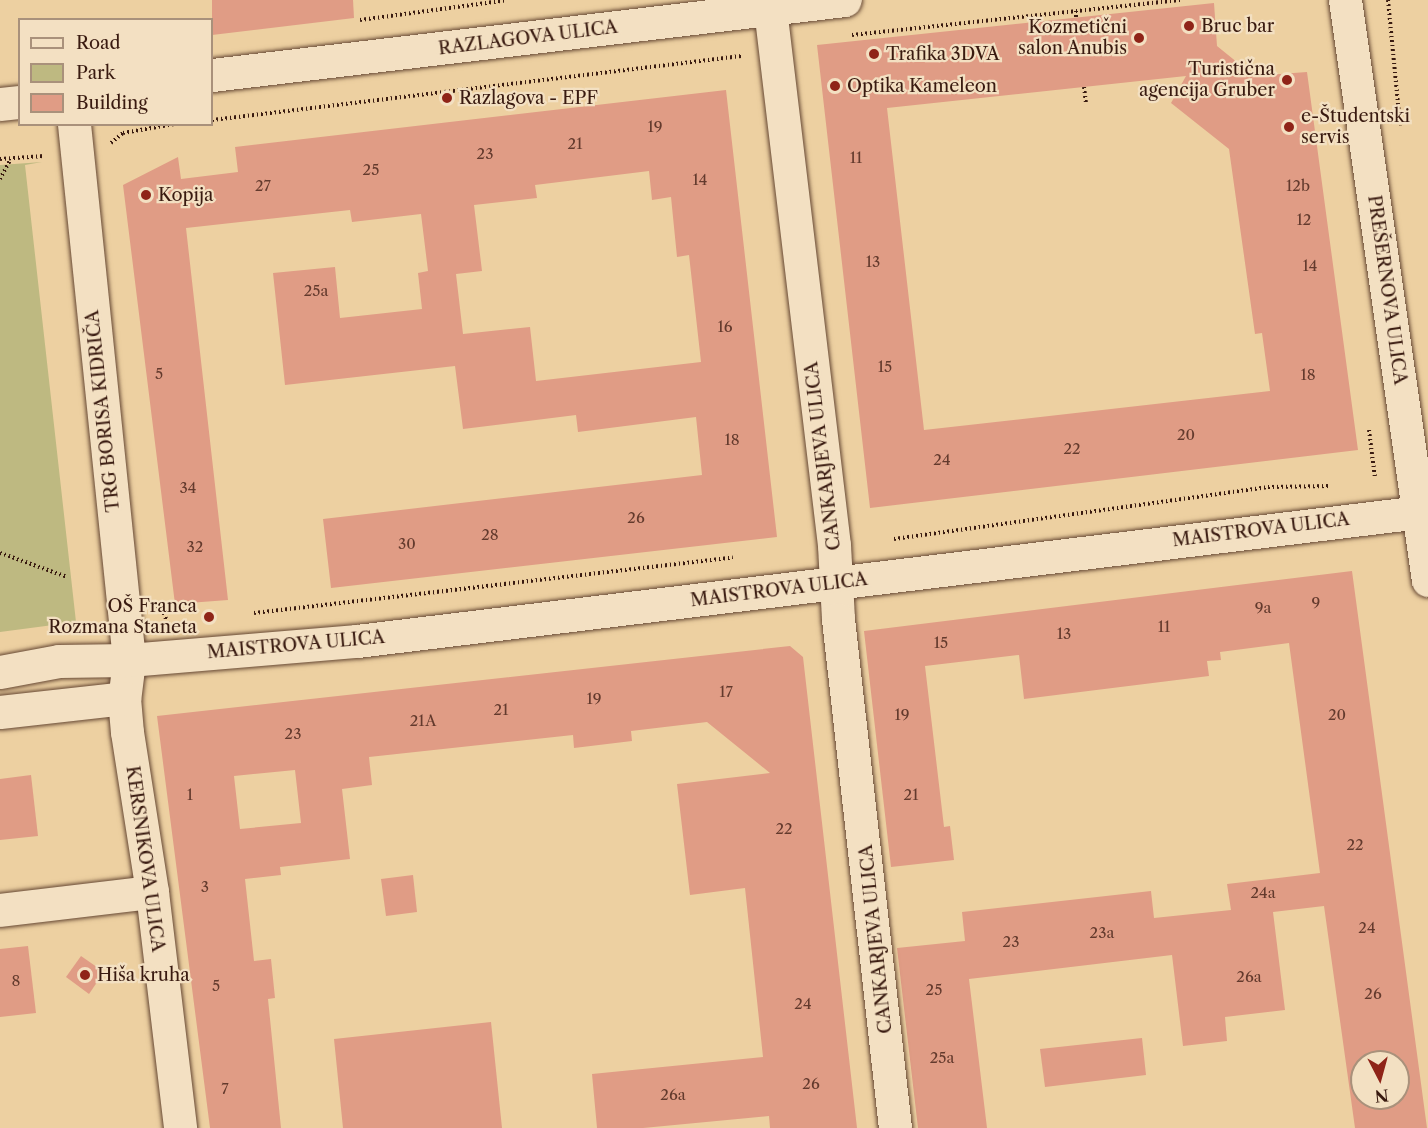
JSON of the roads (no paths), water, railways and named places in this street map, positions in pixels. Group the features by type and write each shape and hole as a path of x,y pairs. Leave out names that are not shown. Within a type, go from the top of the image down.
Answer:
{"street":[{"name":"RAZLAGOVA ULICA","path":"213,75 769,4 845,0"},
{"name":"PREŠERNOVA ULICA","path":"1345,0 1423,511 1428,580"},
{"name":"CANKARJEVA ULICA","path":"769,4 837,582 838,619 895,1128"},
{"path":"0,104 18,102"},
{"name":"TRG BORISA KIDRIČA","path":"75,140 129,660 124,698"},
{"name":"MAISTROVA ULICA","path":"0,672 59,661 129,660 357,641 1423,511"},
{"path":"0,712 124,698"},
{"name":"KERSNIKOVA ULICA","path":"124,698 152,892 180,1128"},
{"path":"0,910 152,892"}],"place":[{"name":"Bruc bar","path":"1189,26"},
{"name":"Kozmetični salon Anubis","path":"1139,38"},
{"name":"Trafika 3DVA","path":"874,54"},
{"name":"Turistična agencija Gruber","path":"1287,80"},
{"name":"Optika Kameleon","path":"835,86"},
{"name":"Razlagova - EPF","path":"447,98"},
{"name":"e-Študentski servis","path":"1289,127"},
{"name":"Kopija","path":"146,195"},
{"name":"OŠ Franca Rozmana Staneta","path":"209,617"},
{"name":"Hiša kruha","path":"85,975"}]}
